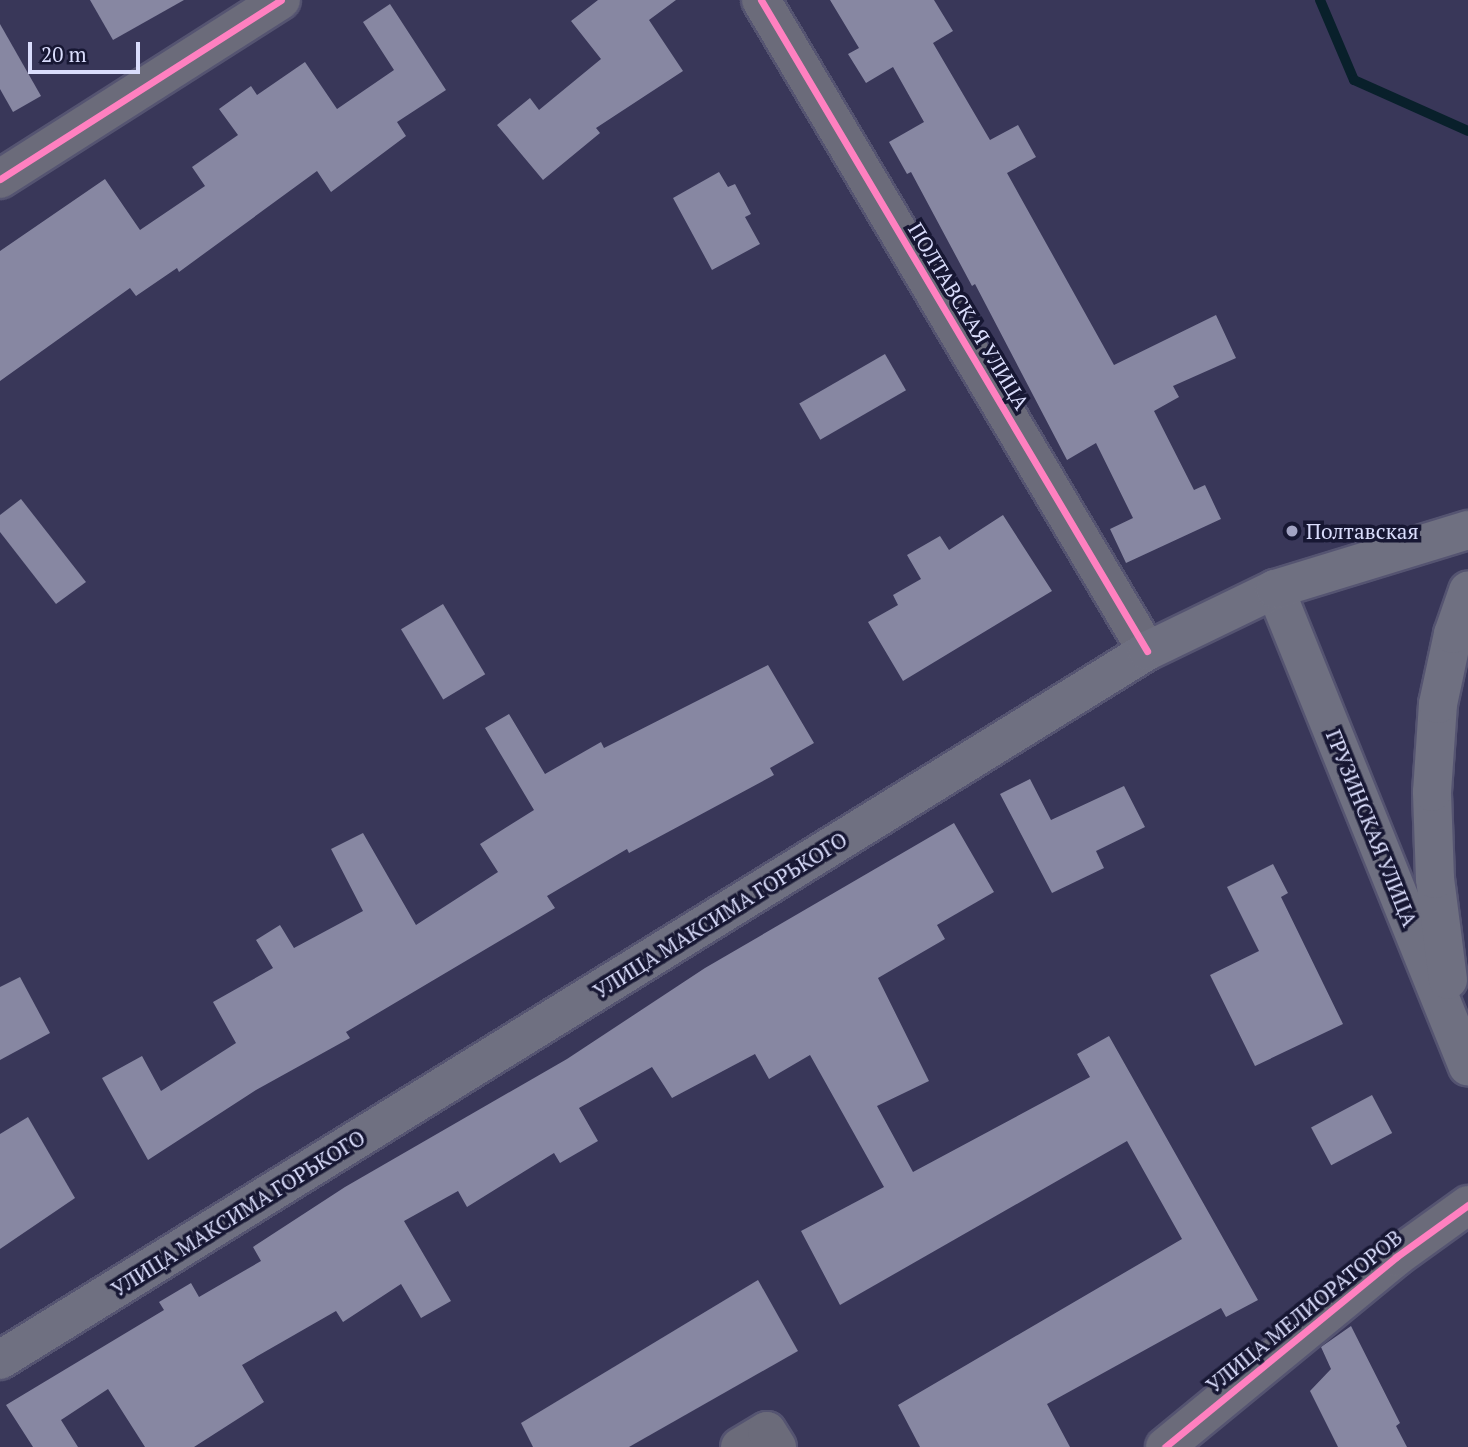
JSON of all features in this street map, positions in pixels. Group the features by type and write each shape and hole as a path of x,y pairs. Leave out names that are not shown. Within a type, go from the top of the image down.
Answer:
{"main road":[{"name":"УЛИЦА МАКСИМА ГОРЬКОГО","path":"0,1360 1147,651 1275,589 1468,530"},
{"name":"ГРУЗИНСКАЯ УЛИЦА","path":"1275,589 1467,1064"},
{"path":"1467,1064 1445,968 1432,792 1438,704 1453,634 1468,591"}],"street":[{"path":"0,179 281,0"},
{"name":"ПОЛТАВСКАЯ УЛИЦА","path":"761,0 1147,651"},
{"name":"УЛИЦА МЕЛИОРАТОРОВ","path":"1165,1447 1396,1257 1468,1205"},
{"path":"740,1447 767,1431 777,1447"}],"building":[{"path":"90,0 184,0 113,40"},
{"path":"598,0 676,0 649,20 683,71 596,128 600,133 543,180 497,125 530,98 539,110 601,59 571,21"},
{"path":"830,0 934,0 953,31 933,43 990,140 1018,125 1036,157 1007,173 1114,365 1216,315 1236,358 1173,386 1179,397 1154,411 1194,490 1205,485 1221,519 1126,563 1110,529 1133,518 1096,443 1067,460 975,284 972,286 911,172 907,174 889,142 924,122 893,67 866,83 848,54 859,48"},
{"path":"390,4 446,90 397,122 406,136 331,192 317,171 179,272 177,268 136,296 130,288 0,381 0,251 105,179 140,230 205,186 192,167 238,135 219,109 251,86 257,95 305,62 337,109 394,70 363,22"},
{"path":"0,24 41,96 13,112 0,89"},
{"path":"719,172 728,187 735,184 751,214 745,217 760,244 712,270 673,198"},
{"path":"885,354 906,390 820,440 799,404"},
{"path":"21,499 86,582 56,604 0,532 0,515"},
{"path":"1003,515 1052,591 903,681 868,622 898,605 893,595 921,579 907,555 940,536 949,550"},
{"path":"443,604 485,674 443,700 401,629"},
{"path":"768,665 814,743 770,768 774,775 629,853 627,849 547,896 555,908 346,1032 350,1038 256,1090 148,1160 102,1078 142,1056 161,1091 236,1043 213,1002 273,968 256,940 280,925 294,948 363,911 331,849 363,833 416,925 498,872 480,844 534,810 485,728 509,714 545,774 601,742 604,748"},
{"path":"1030,779 1051,820 1124,786 1145,827 1096,851 1104,868 1052,893 1000,794"},
{"path":"954,823 994,892 937,925 945,939 878,978 929,1081 877,1106 913,1172 1090,1077 1077,1054 1109,1036 1258,1300 1226,1317 1221,1308 1047,1404 1070,1447 920,1447 898,1405 1182,1239 1127,1141 840,1305 801,1231 884,1187 810,1055 769,1079 755,1054 672,1098 652,1067 579,1108 598,1141 560,1163 554,1153 467,1207 458,1191 404,1221 451,1301 421,1318 401,1284 343,1322 336,1311 242,1365 264,1402 194,1447 145,1447 108,1389 61,1420 78,1447 33,1447 6,1405 164,1310 159,1302 191,1283 199,1297 261,1261 253,1247 345,1187 567,1059 705,968"},
{"path":"1273,864 1288,893 1281,897 1343,1024 1255,1066 1210,975 1259,951 1227,887"},
{"path":"20,977 50,1033 0,1060 0,987"},
{"path":"1372,1095 1392,1133 1331,1165 1311,1127"},
{"path":"28,1117 75,1198 0,1249 0,1134"},
{"path":"758,1280 798,1351 629,1447 533,1447 521,1423"},
{"path":"1351,1326 1400,1423 1396,1426 1407,1447 1338,1447 1310,1391 1331,1369 1321,1347"}],"waterway":[{"path":"1320,0 1354,80 1468,131"}],"cycle path":[{"path":"0,179 281,0"},
{"path":"761,0 1147,651"},
{"path":"1165,1447 1396,1257 1468,1205"}],"place":[{"name":"Полтавская","path":"1292,531"}]}
